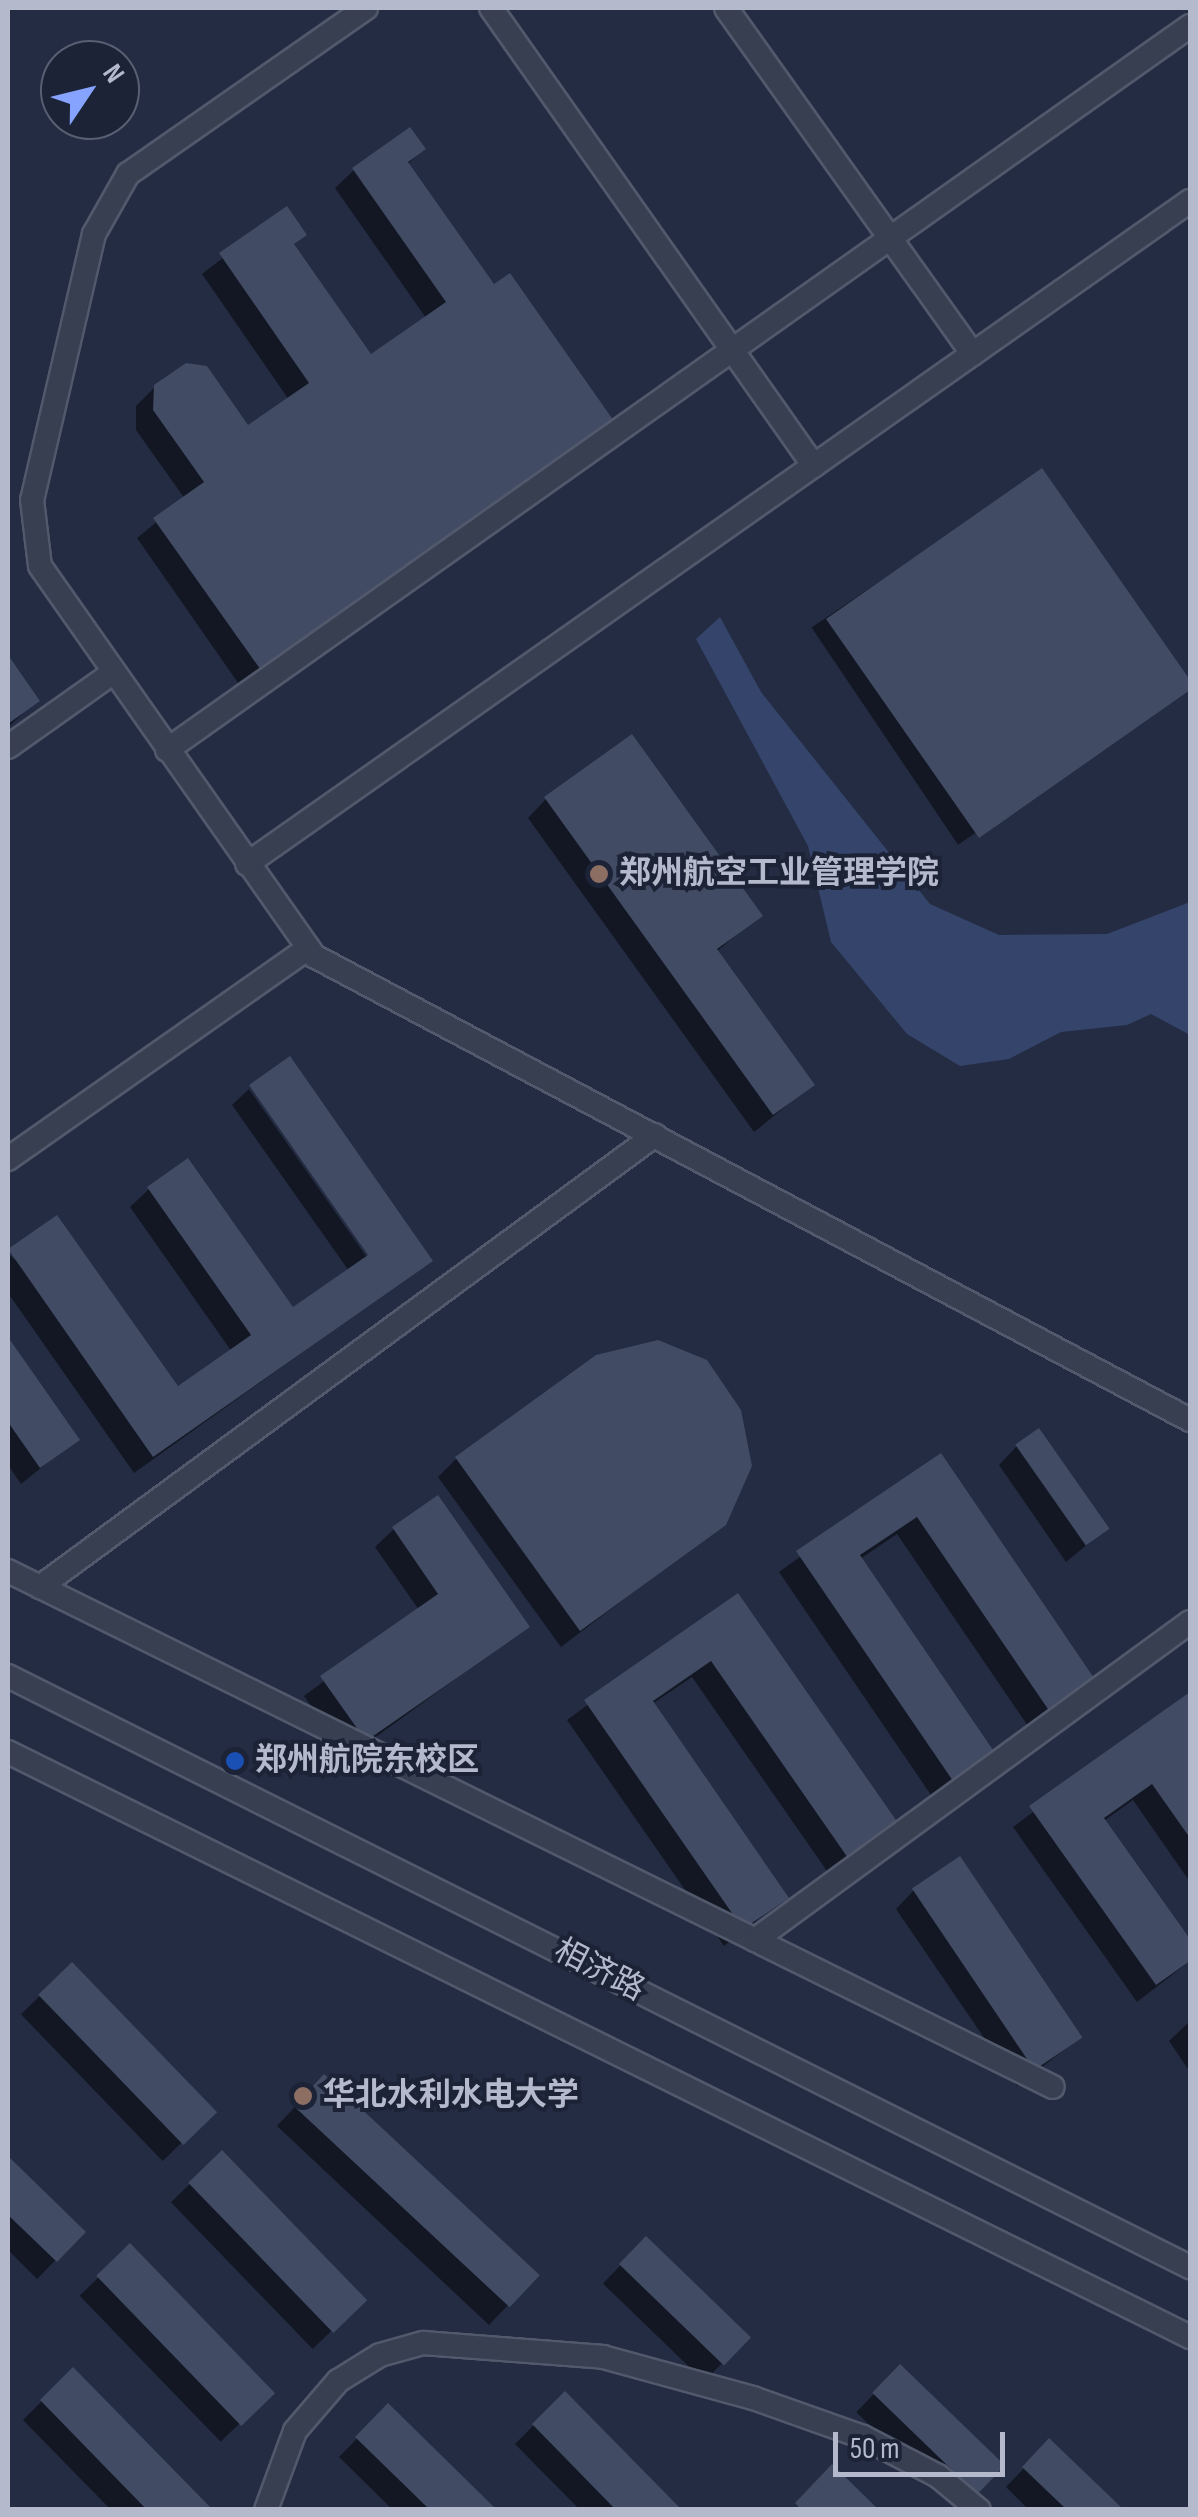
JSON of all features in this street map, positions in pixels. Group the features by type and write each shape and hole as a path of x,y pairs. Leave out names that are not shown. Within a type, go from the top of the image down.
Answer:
{"street":[{"path":"366,8 128,174 94,234 32,500 40,566 308,948 1190,1420"},
{"path":"490,8 814,466"},
{"path":"726,8 972,354"},
{"path":"167,750 1190,26"},
{"path":"247,864 1190,201"},
{"path":"8,746 114,672"},
{"path":"8,1159 308,948"},
{"path":"40,1587 655,1135"},
{"path":"8,1571 1054,2087"},
{"path":"756,1940 1190,1622"},
{"name":"相济路","path":"8,1676 1190,2267"},
{"name":"相济路","path":"8,1752 1190,2337"},
{"path":"266,2510 294,2431 338,2382 380,2355 424,2343 602,2357 753,2398 863,2436 938,2476 979,2510"}],"water":[{"path":"720,617 761,692 930,904 999,935 1107,934 1190,902 1190,1035 1151,1014 1127,1025 1061,1032 1009,1059 960,1066 907,1034 831,942 808,846 696,639"}],"building":[{"path":"410,127 426,149 408,162 494,284 510,273 616,424 263,673 153,518 204,482 153,410 154,385 186,363 207,366 248,425 309,383 219,253 287,206 307,235 294,244 371,354 446,302 352,168"},
{"path":"1042,468 1190,680 1190,690 979,838 826,619"},
{"path":"8,655 40,701 8,724"},
{"path":"632,734 763,916 717,949 815,1085 773,1115 544,797"},
{"path":"290,1056 433,1261 153,1457 8,1249 57,1215 178,1386 251,1335 147,1187 188,1158 293,1307 368,1255 249,1085"},
{"path":"8,1337 80,1440 40,1468 8,1422"},
{"path":"658,1340 707,1360 741,1410 752,1466 726,1525 580,1631 455,1457 596,1355"},
{"path":"1039,1428 1110,1529 1086,1545 1015,1445"},
{"path":"941,1453 1096,1681 1050,1712 917,1517 860,1555 995,1753 953,1781 796,1551"},
{"path":"438,1495 530,1627 366,1741 320,1676 438,1594 392,1527"},
{"path":"738,1593 898,1823 848,1858 711,1661 653,1701 789,1898 743,1929 584,1700"},
{"path":"1190,1692 1190,1838 1152,1784 1104,1818 1190,1939 1190,1961 1156,1985 1029,1806"},
{"path":"960,1856 1082,2038 1034,2070 912,1888"},
{"path":"72,1962 217,2112 183,2145 38,1995"},
{"path":"324,2074 540,2275 510,2307 294,2106"},
{"path":"222,2150 367,2300 333,2333 188,2183"},
{"path":"8,2156 86,2232 57,2262 8,2215"},
{"path":"646,2236 751,2337 724,2365 619,2264"},
{"path":"130,2243 275,2393 241,2426 96,2276"},
{"path":"900,2364 1005,2465 977,2494 872,2393"},
{"path":"73,2367 213,2510 147,2510 40,2400"},
{"path":"565,2391 682,2510 616,2510 532,2424"},
{"path":"388,2403 497,2510 430,2510 355,2437"},
{"path":"1049,2438 1124,2510 1067,2510 1022,2467"},
{"path":"832,2464 879,2510 802,2510 795,2503"}],"place":[{"name":"郑州航空工业管理学院","path":"599,874"},
{"name":"郑州航院东校区","path":"235,1761"},
{"name":"华北水利水电大学","path":"303,2096"}]}
